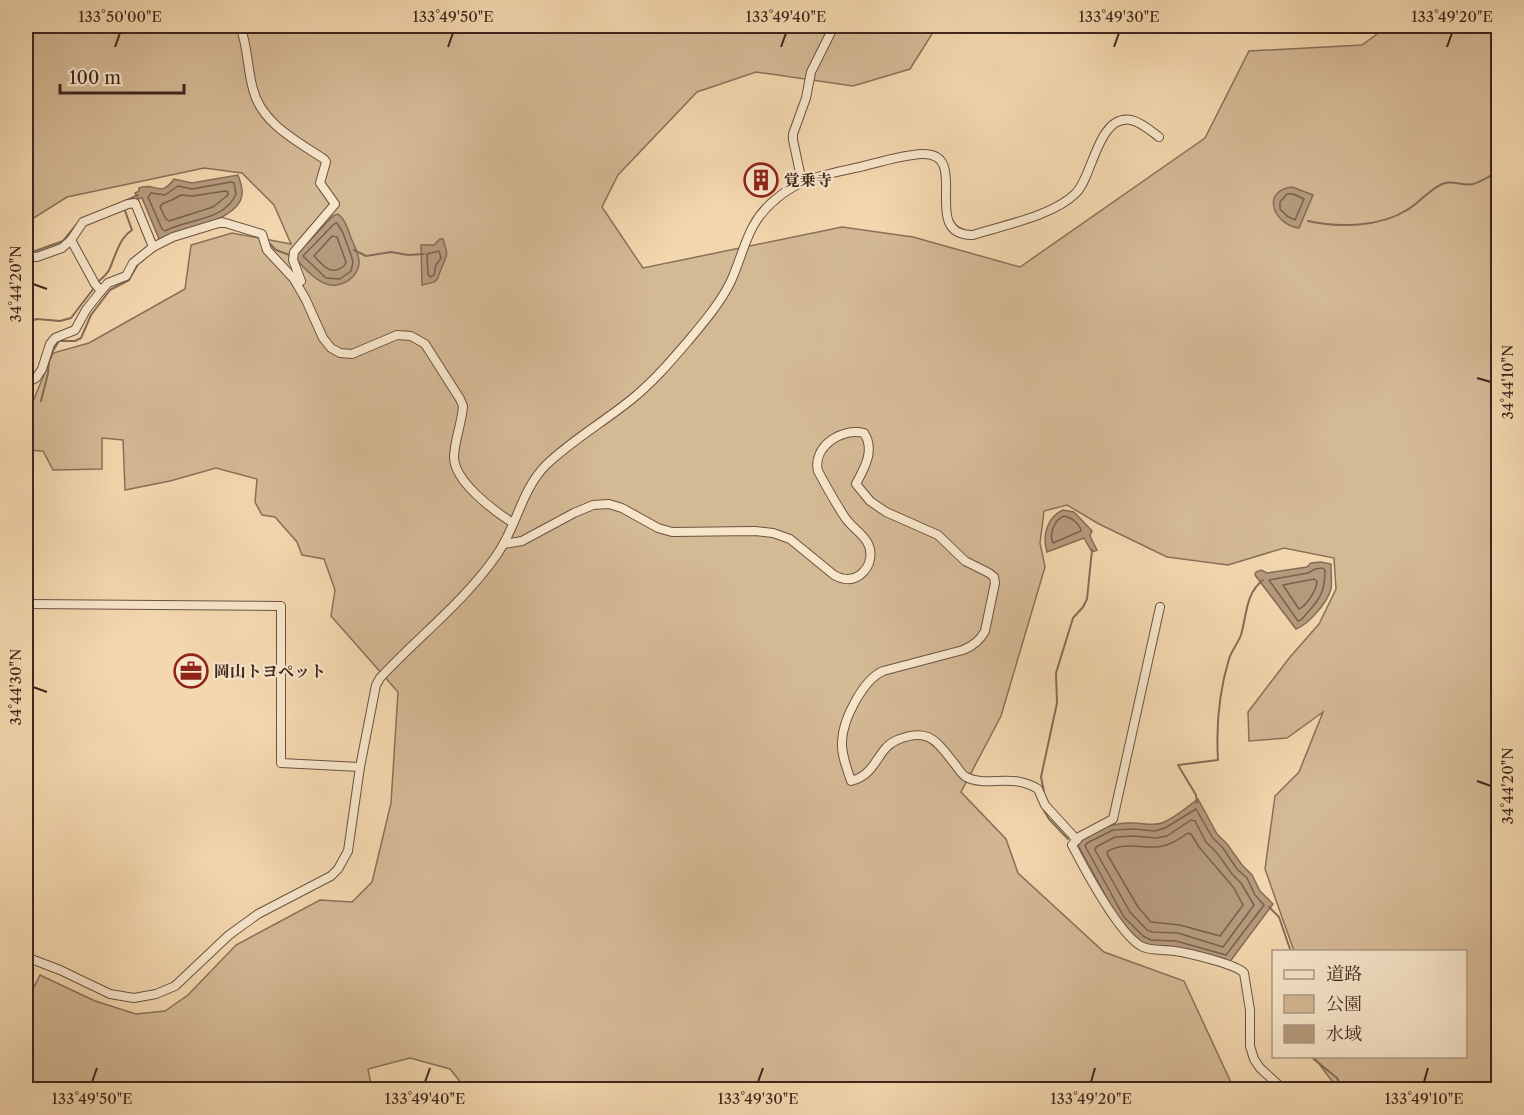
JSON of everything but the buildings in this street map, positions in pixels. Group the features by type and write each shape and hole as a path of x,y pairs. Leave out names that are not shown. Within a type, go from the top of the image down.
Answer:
{"street":[{"path":"240,26 246,43 253,91 259,107 290,136 326,162 320,183 335,204 294,256 296,273 309,295 306,300"},
{"path":"802,183 792,140 793,134 806,98 811,72 834,26"},
{"path":"26,957 60,970 110,994 124,997 146,997 175,986 229,935 258,914 331,876 338,869 348,851 360,767 376,685 380,678 471,587 504,544 532,484 545,466 633,399 660,375 719,301 730,281 751,227 765,208 777,198 802,183 879,162 917,154 933,156 940,159 946,173 945,207 950,225 956,231 973,236 1047,212 1076,193 1083,184 1102,138 1112,125 1131,120 1159,137"},
{"path":"26,256 37,257 62,248 87,219 135,203 153,247"},
{"path":"26,383 36,378 42,369 50,344 55,338 75,330 86,310 101,291 108,284 126,276 133,263 153,247 172,237 222,222 262,234 267,250 294,279 323,338 340,354 352,354 397,335 411,336 425,344 463,406 454,459 460,476 468,486 513,523"},
{"path":"71,240 76,244 95,284 101,291"},
{"path":"504,544 522,541 593,505 609,504 622,508 658,528 672,532 755,531 773,533 790,539 834,575 841,579 853,579 865,570 869,563 870,548 867,540 846,519 818,471 816,463 818,455 830,442 846,432 864,433 869,441 870,451 856,484 870,501 886,512 938,535 965,561 990,573 994,577 995,584 985,631 981,639 972,646 883,671 869,681 850,712 842,739 843,755 851,781 866,775 886,746 897,740 911,736 933,738 964,776 976,780 1013,779 1038,789 1049,810 1077,840"},
{"path":"26,799 29,767 27,604 281,606 281,763 360,767"},
{"path":"1160,607 1113,819 1077,840 1072,846 1119,923 1137,943 1148,948 1187,954 1236,968 1244,973 1250,1010 1250,1046 1254,1059 1268,1076 1284,1089"}],"green space":[{"path":"26,26 937,26 910,69 853,86 756,72 697,92 618,175 602,207 643,268 842,227 913,237 1020,267 1205,138 1249,51 1362,45 1388,26 1498,26 1498,1089 1331,1089 1332,1081 1315,1058 1467,1058 1467,950 1294,950 1265,869 1275,796 1299,772 1323,712 1287,738 1249,741 1248,712 1290,657 1319,624 1336,589 1334,558 1284,548 1228,565 1167,557 1099,524 1067,505 1044,511 1040,543 1045,567 1001,716 961,792 1006,839 1018,873 1104,952 1184,981 1234,1089 467,1090 450,1069 410,1058 368,1069 372,1089 26,1089 26,1003 40,975 95,1001 136,1014 165,1011 188,995 236,945 320,900 352,902 372,882 391,803 398,692 331,616 335,590 324,559 302,555 297,542 275,517 262,515 255,502 257,479 216,468 170,481 125,490 123,440 102,438 102,469 53,470 43,451 26,450 26,399 34,399 53,353 89,343 185,289 191,245 232,233 291,244 274,205 242,173 204,168 67,197 26,223"}],"water":[{"path":"238,175 242,194 239,203 232,210 208,224 160,241 142,198 138,199 135,193 139,191 139,188 145,186 165,188 174,179 192,183"},
{"path":"1292,187 1313,195 1299,228 1283,221 1274,208 1276,195"},
{"path":"338,214 346,224 356,249 359,266 348,281 330,285 316,279 296,259 297,254 333,216"},
{"path":"443,239 447,254 436,280 422,285 421,245 434,245"},
{"path":"1063,510 1074,512 1092,531 1090,536 1097,550 1092,552 1084,538 1047,552 1045,540 1047,528 1053,517"},
{"path":"1311,563 1331,564 1331,589 1317,612 1296,629 1255,575 1256,572 1261,570 1267,573 1307,567"},
{"path":"1198,799 1217,834 1252,875 1260,891 1273,904 1229,963 1175,947 1140,942 1119,920 1078,845 1089,835 1111,825 1162,823"}],"waterway":[{"path":"1308,221 1332,225 1359,225 1384,220 1412,207 1440,185 1445,183 1473,184 1498,173"},
{"path":"125,201 138,195"},
{"path":"97,283 108,272 121,242 132,230 124,208"},
{"path":"26,250 35,251 63,241 77,224"},
{"path":"267,241 276,250 292,256"},
{"path":"354,250 366,256 391,252 408,255 424,254"},
{"path":"51,354 59,341 75,341 81,338 91,315 110,290 129,280 138,264"},
{"path":"26,322 37,319 60,321 71,318 94,288"},
{"path":"41,401 49,359"},
{"path":"1044,792 1041,777 1057,703 1056,673 1073,618 1087,599 1092,550"},
{"path":"1197,803 1196,795 1178,765 1218,760 1219,710 1226,671 1230,656 1241,635 1250,598 1263,580"},
{"path":"1043,809 1068,839"},
{"path":"1269,907 1279,917 1290,950"},
{"path":"1312,1058 1337,1078 1343,1090"}],"place":[{"name":"覚乗寺","path":"761,180"},
{"name":"岡山トヨペット","path":"191,671"}]}
